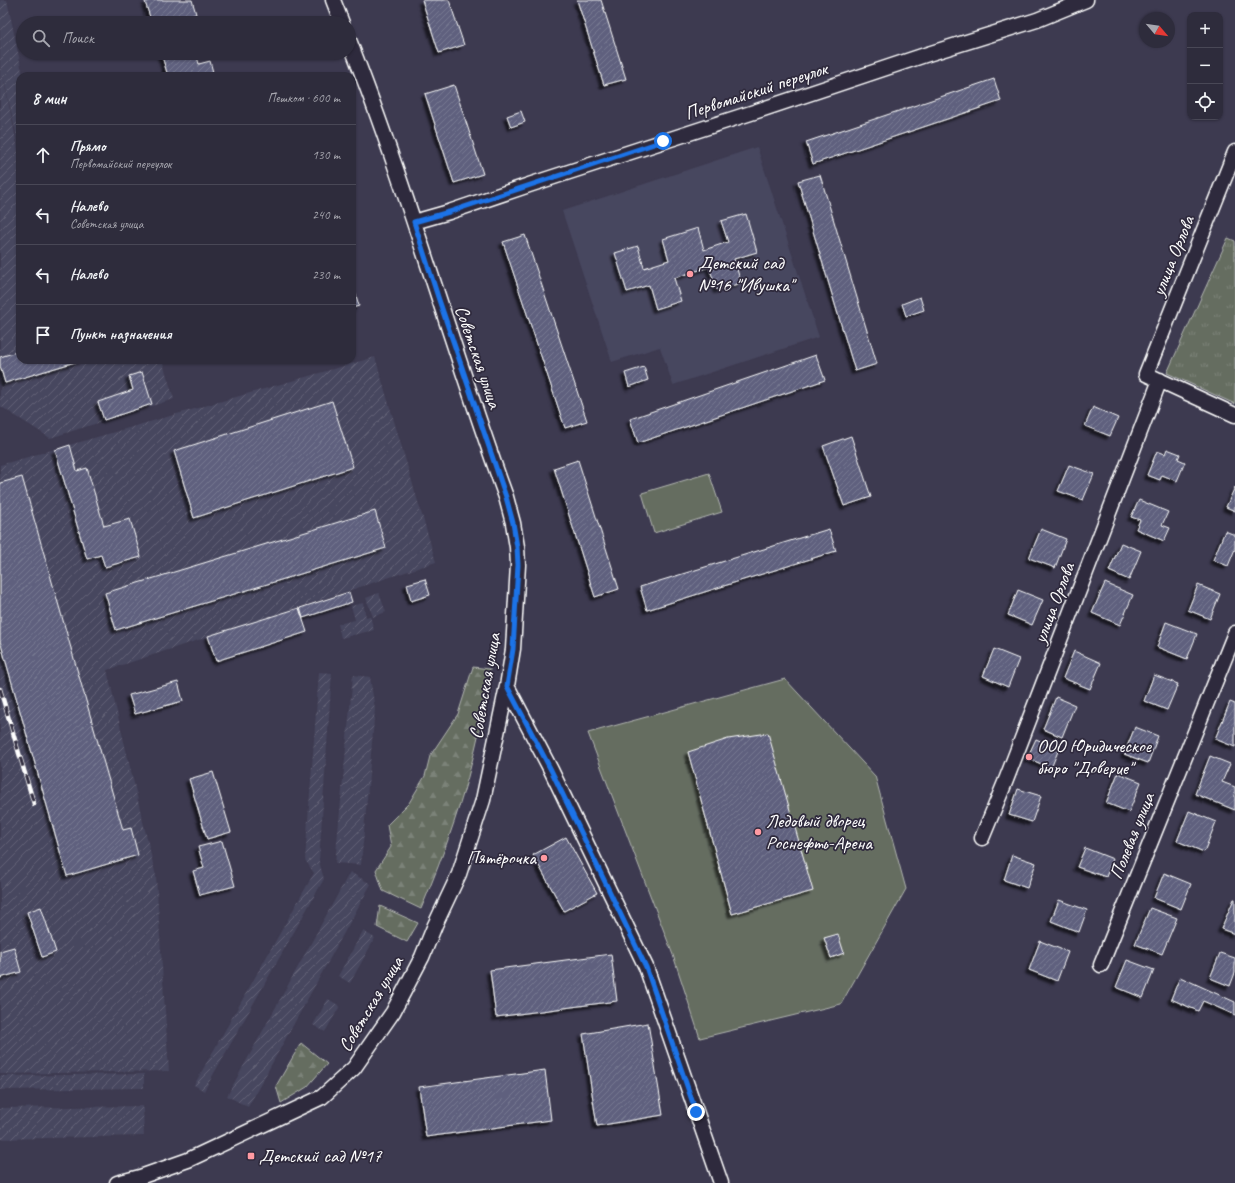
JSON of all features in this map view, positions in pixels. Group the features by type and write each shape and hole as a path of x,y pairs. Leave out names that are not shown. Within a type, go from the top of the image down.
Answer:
{"street":[{"path":"333,0 339,16"},
{"name":"Первомайский переулок","path":"414,222 449,212 627,152 1037,20 1086,0"},
{"name":"Советская улица","path":"117,1183 140,1177 188,1160 322,1097 354,1068 393,1012 422,957 459,874 483,800 507,686 513,649 518,565 513,523 506,497 414,222 374,104 356,58"},
{"name":"улица Орлова","path":"982,838 1006,780 1160,380 1146,374 1235,152"},
{"path":"1160,380 1235,415"},
{"name":"Полевая улица","path":"1101,965 1235,633"},
{"path":"507,686 551,770 646,967 721,1183"}],"shaded area":[{"path":"0,0 7,0 16,43 16,60 20,60 22,72 16,72 16,133 2,72 16,139 16,364 163,364 174,399 50,438 0,406"},
{"name":"Детский сад №16 \"Ивушка\"","path":"757,147 819,337 673,385 660,347 612,362 562,211"},
{"path":"375,357 436,562 107,670 156,876 169,1071 0,1074 0,465 351,364 356,364 356,362"},
{"path":"379,593 386,612 373,617 366,598"},
{"path":"363,603 366,617 370,616 374,630 341,638 338,624 355,620 351,606"},
{"path":"319,672 332,673 319,861 324,879 204,1091 194,1085 314,873 305,860"},
{"path":"353,675 370,677 375,709 361,865 335,863"},
{"path":"350,872 371,884 248,1107 227,1096"},
{"path":"363,931 375,938 350,983 338,976"},
{"path":"328,999 340,1006 325,1032 313,1025"},
{"path":"144,1074 144,1088 0,1090 0,1076"},
{"path":"143,1106 144,1136 0,1139 0,1108"}],"green space":[{"path":"1228,238 1235,241 1235,404 1167,373"},
{"path":"709,473 722,512 654,533 642,493"},
{"path":"473,667 490,669 481,724 468,777 454,822 421,909 383,891 376,870 391,847 387,825 409,803 425,776 430,756 458,714"},
{"name":"Ледовый дворец Роснефть-Арена","path":"785,679 875,776 906,889 841,1004 700,1038 673,955 588,733"},
{"path":"380,906 418,923 407,942 377,927"},
{"path":"301,1043 327,1064 307,1087 281,1103 276,1086"}],"building":[{"path":"152,0 192,0 196,14 190,16 150,16 145,2"},
{"path":"422,0 449,0 464,45 439,53"},
{"path":"577,0 601,0 626,79 604,85"},
{"path":"163,60 198,60 199,64 210,61 213,72 167,72"},
{"path":"994,79 1001,101 813,164 806,142"},
{"path":"454,85 483,174 454,183 425,94"},
{"path":"521,111 525,122 511,127 507,116"},
{"path":"820,175 877,364 855,371 798,181"},
{"path":"746,214 757,252 734,259 741,283 717,290 709,267 674,278 681,301 656,309 649,285 627,292 615,253 638,246 644,268 669,260 663,239 698,228 704,250 728,242 721,221"},
{"path":"525,235 587,421 565,428 503,242"},
{"path":"356,295 359,306 356,307"},
{"path":"920,297 924,310 906,316 902,304"},
{"path":"16,352 16,364 69,364 5,383 0,366 0,357"},
{"path":"816,355 825,380 638,443 630,419"},
{"path":"644,367 648,380 629,387 625,373"},
{"path":"142,372 152,404 104,420 98,402 133,390 129,376"},
{"path":"332,401 353,467 194,518 174,451"},
{"path":"1093,407 1118,418 1110,436 1085,426"},
{"path":"851,436 871,497 844,506 823,446"},
{"path":"70,445 77,471 87,468 104,526 130,519 141,557 105,567 101,555 87,559 55,450"},
{"path":"1167,449 1180,454 1178,459 1185,462 1177,481 1162,475 1160,480 1147,475 1157,451 1165,454"},
{"path":"578,460 619,589 595,597 554,468"},
{"path":"1069,465 1094,474 1083,500 1058,491"},
{"path":"22,477 123,830 131,828 138,855 67,876 0,641 0,483"},
{"path":"1235,487 1235,511 1226,507"},
{"path":"1139,500 1168,512 1162,525 1170,528 1164,541 1136,529 1140,520 1131,517"},
{"path":"375,511 386,548 116,630 105,593"},
{"path":"829,529 836,551 647,610 640,587"},
{"path":"1041,529 1066,539 1055,568 1029,558"},
{"path":"1225,531 1235,535 1235,549 1228,566 1213,560"},
{"path":"1121,543 1141,551 1129,580 1109,571"},
{"path":"425,579 430,595 411,601 407,584"},
{"path":"1105,583 1133,595 1120,625 1092,613"},
{"path":"1198,585 1220,594 1210,619 1188,610"},
{"path":"1018,590 1043,600 1032,625 1008,615"},
{"path":"349,592 352,602 303,618 300,608"},
{"path":"299,608 307,632 216,661 208,636"},
{"path":"1166,622 1197,634 1187,659 1157,647"},
{"path":"994,649 1019,659 1008,687 983,676"},
{"path":"1074,651 1101,663 1090,689 1063,678"},
{"path":"1154,675 1178,684 1167,710 1144,701"},
{"path":"178,682 183,701 135,714 129,695"},
{"path":"1056,697 1075,705 1062,737 1043,729"},
{"path":"1230,702 1235,704 1235,747 1215,739"},
{"path":"1135,727 1158,736 1148,763 1124,754"},
{"path":"768,733 813,891 732,914 688,752 728,739"},
{"path":"1036,739 1059,749 1051,768 1027,758"},
{"path":"1210,756 1230,764 1222,782 1235,787 1235,810 1195,794"},
{"path":"213,772 231,832 207,839 189,779"},
{"path":"1118,773 1141,782 1129,812 1106,803"},
{"path":"1018,789 1041,796 1032,822 1009,815"},
{"path":"1189,811 1216,822 1204,852 1177,841"},
{"path":"566,837 597,893 564,911 533,855"},
{"path":"222,841 235,886 200,895 193,871 204,868 198,847"},
{"path":"1085,848 1113,859 1106,877 1077,867"},
{"path":"1012,855 1036,863 1027,888 1004,880"},
{"path":"1164,873 1191,884 1181,909 1154,898"},
{"path":"1235,899 1235,934 1221,929"},
{"path":"1059,900 1087,910 1079,932 1051,921"},
{"path":"41,907 56,952 42,957 27,912"},
{"path":"1150,908 1177,918 1162,954 1135,944"},
{"path":"838,934 844,953 831,958 824,938"},
{"path":"1040,941 1068,952 1057,981 1029,970"},
{"path":"14,947 21,972 0,978 0,951"},
{"path":"1220,953 1235,958 1235,973 1230,986 1210,978"},
{"path":"611,954 617,1001 496,1017 490,970"},
{"path":"1127,960 1154,970 1143,998 1116,987"},
{"path":"1180,977 1235,1002 1235,1015 1203,1001 1198,1011 1171,999"},
{"path":"648,1023 663,1115 597,1126 583,1034"},
{"path":"545,1070 551,1120 426,1137 419,1087"}],"railway":[{"path":"0,689 34,804"}],"place":[{"name":"Детский сад №16 \"Ивушка\"","path":"690,274"},
{"name":"ООО Юридическое бюро \"Доверие\"","path":"1029,757"},
{"name":"Ледовый дворец Роснефть-Арена","path":"758,832"},
{"name":"Пятёрочка","path":"544,858"},
{"name":"Детский сад №17","path":"251,1156"}],"route":[{"path":"663,141 449,212 414,222 506,497 513,523 518,565 513,649 507,686 551,770 646,967 696,1112"}]}
